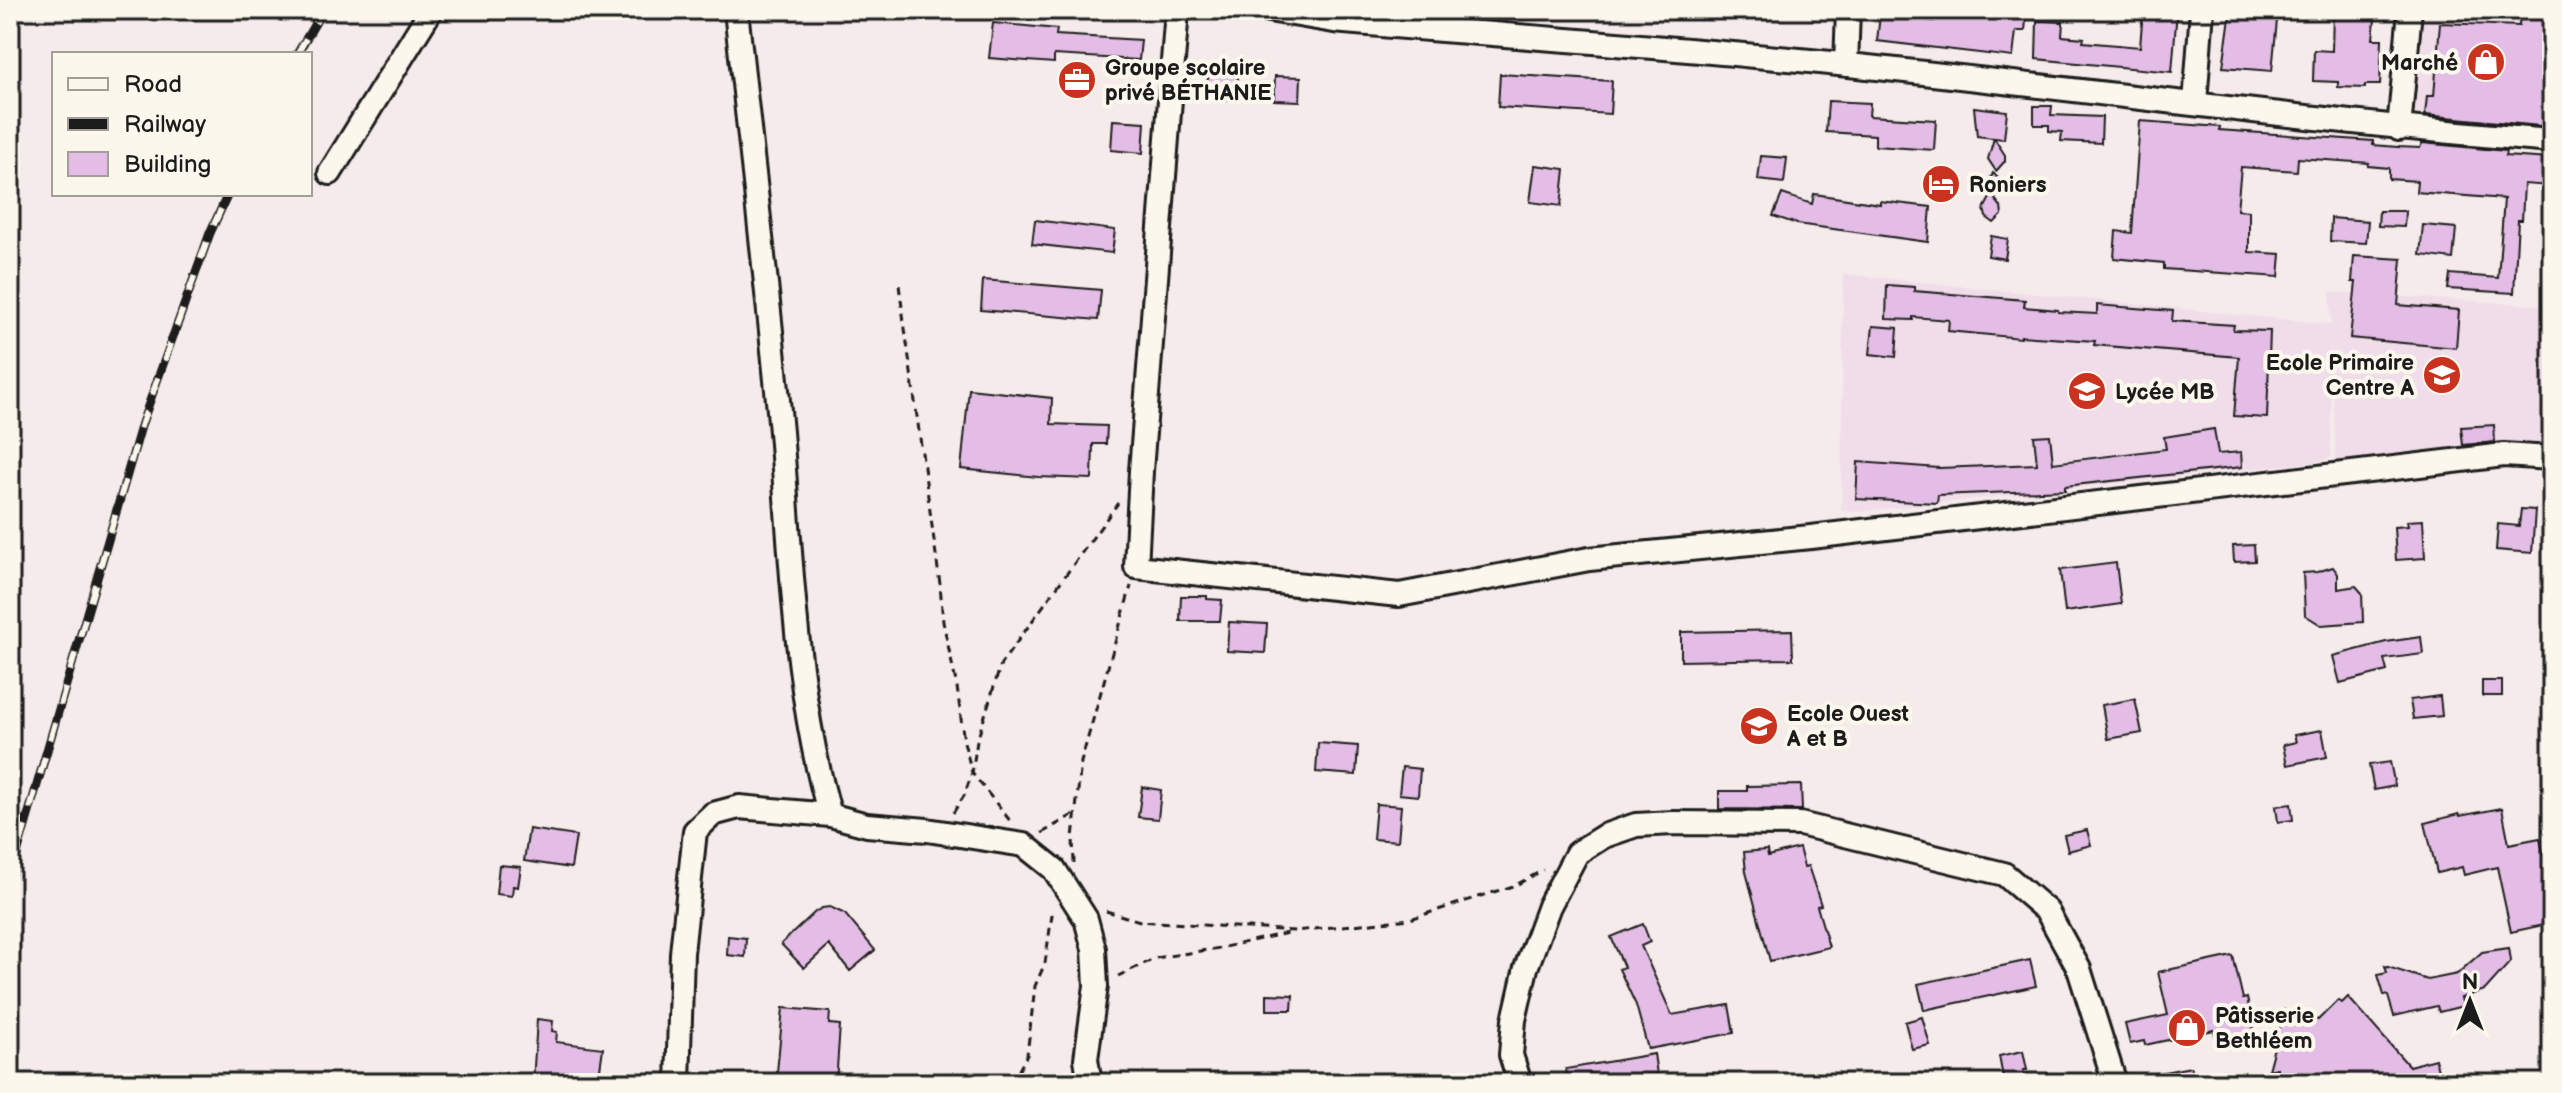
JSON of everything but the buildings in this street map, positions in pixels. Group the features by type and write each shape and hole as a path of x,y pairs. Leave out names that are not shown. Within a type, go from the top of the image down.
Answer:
{"street":[{"path":"330,173 431,10"},
{"path":"736,10 781,432 797,642 810,733 830,815"},
{"path":"1177,10 1136,567 1399,595 1589,559 1811,537 2504,455 2552,458"},
{"path":"1269,10 1334,21 1846,65 2399,129 2552,141"},
{"path":"1846,65 1848,10"},
{"path":"2195,103 2202,10"},
{"path":"2399,129 2410,10"},
{"path":"678,1083 682,953 695,831 713,814 739,807 830,815 867,825 927,830 1024,845 1054,869 1086,919 1094,949 1096,986 1086,1059 1090,1083"},
{"path":"1520,1083 1511,1055 1514,1020 1526,968 1549,906 1577,853 1604,836 1636,825 1673,823 1800,824 2004,874 2047,911 2079,969 2115,1083"}],"path":[{"path":"899,285 943,622 972,773 1008,818 1024,845 1076,813"},
{"path":"927,830 954,813 964,796 1001,664 1141,471"},
{"path":"1136,567 1081,762 1073,838 1076,902 1140,921 1295,931"},
{"path":"1096,986 1156,958 1295,931 1410,919 1516,885 1577,853"},
{"path":"1012,1083 1027,1055 1035,986 1045,963 1049,923 1058,889 1054,869"}],"shaded area":[{"name":"Marché","path":"2424,10 2552,10 2552,126 2415,113"},
{"name":"Lycée MB","path":"1843,274 2331,324 2330,292 2552,306 2552,448 2516,444 2336,464 2331,343 2331,458 1857,512 1841,511"}],"railway":[{"path":"298,52 323,10"},
{"path":"10,878 142,423 210,233 227,196"}],"place":[{"name":"Marché","path":"2486,62"},
{"name":"Groupe scolaire privé BÉTHANIE","path":"1077,80"},
{"name":"Roniers","path":"1941,184"},
{"name":"Ecole Primaire Centre A","path":"2442,375"},
{"name":"Lycée MB","path":"2087,391"},
{"name":"Ecole Ouest A et B","path":"1759,726"},
{"name":"Pâtisserie Bethléem","path":"2187,1028"}]}
